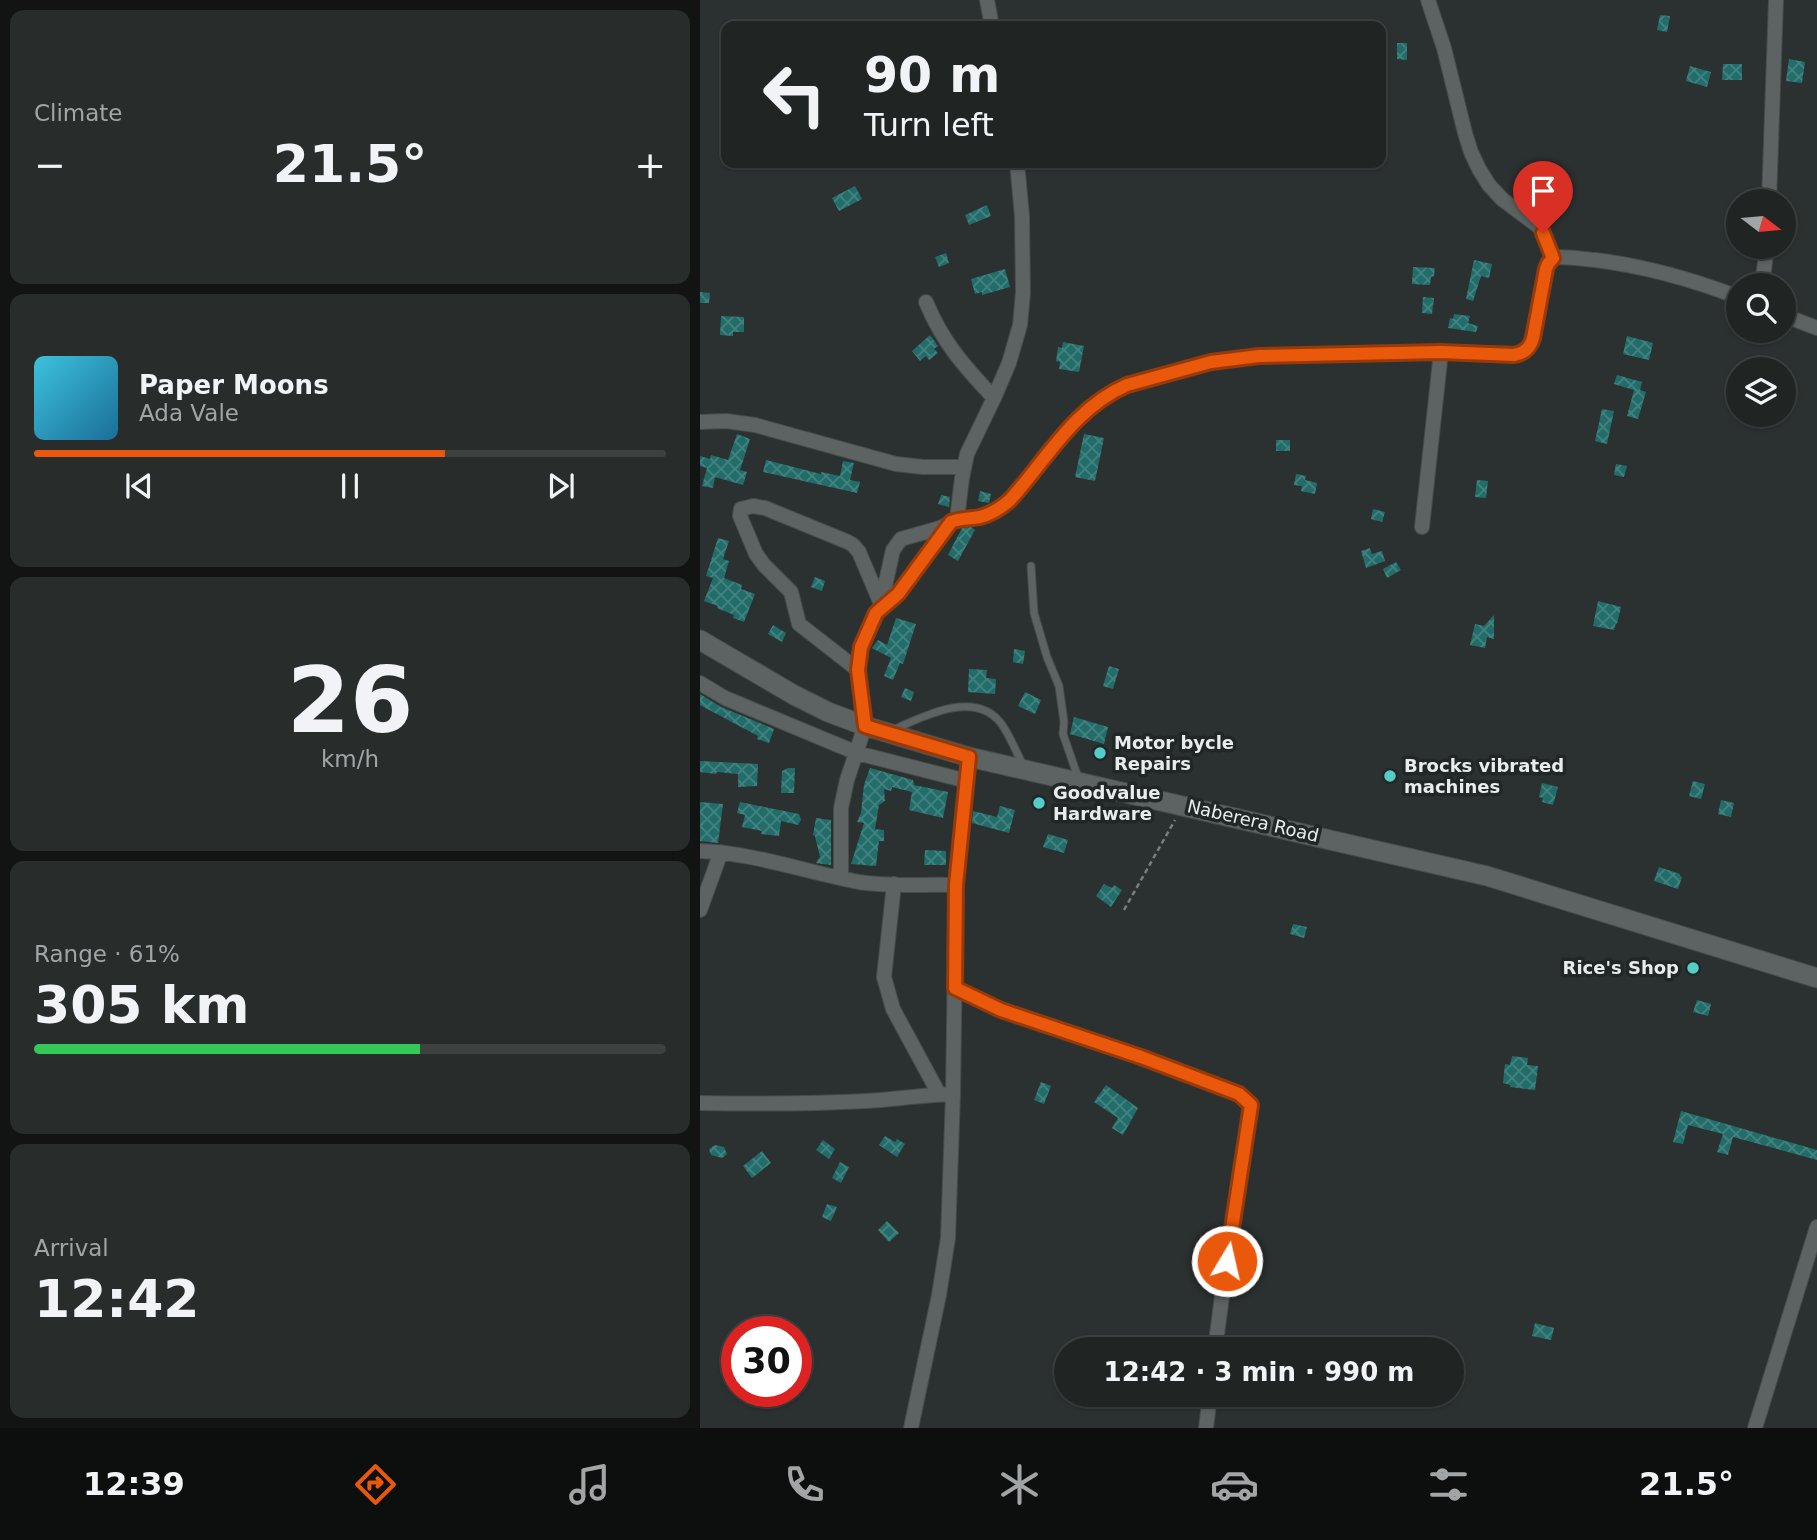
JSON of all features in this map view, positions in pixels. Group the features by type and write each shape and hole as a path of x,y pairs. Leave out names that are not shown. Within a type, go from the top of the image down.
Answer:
{"street":[{"path":"987,0 991,21"},
{"path":"1428,0 1444,48 1465,133 1479,169 1502,199 1538,226 1548,241 1553,258"},
{"path":"1769,189 1776,0"},
{"path":"879,608 898,594 954,521 970,444 1015,345 1023,308 1017,168"},
{"path":"841,878 841,808 847,780 865,726 858,670 861,647 879,608 893,550 901,539 999,509 1010,500 1073,423 1102,398 1127,385 1211,362 1245,357 1441,352 1514,355 1529,348 1546,269 1553,258 1584,259 1651,269 1726,292"},
{"path":"926,302 949,346 993,398"},
{"path":"1796,320 1817,328"},
{"path":"1422,527 1441,352"},
{"path":"700,422 726,421 755,425 896,464 964,467"},
{"path":"858,670 799,624 791,592 756,554 740,516 741,509 754,506 765,508 848,541 859,552 879,608"},
{"name":"Naberera Road","path":"700,640 828,712 888,733 969,757 1487,876 1817,978"},
{"path":"700,683 724,698 857,753 967,781"},
{"path":"911,1428 928,1354 948,1238 946,1094 955,988 956,885 969,757"},
{"path":"700,851 746,856 872,884 956,885"},
{"path":"700,910 721,852"},
{"path":"894,884 884,977 893,1009 946,1094"},
{"path":"955,988 1001,1010 1141,1057 1239,1094 1251,1105 1217,1337"},
{"path":"700,1103 870,1101 946,1094"},
{"path":"1755,1428 1817,1227"},
{"path":"1206,1428 1209,1407"}],"lane":[{"path":"1031,566 1034,614 1059,685 1063,733 1079,781"},
{"path":"888,733 929,714 957,707 980,708 1000,721 1026,768"}],"path":[{"path":"1124,910 1184,805"}],"building":[{"path":"1660,15 1670,16 1667,32 1657,30"},
{"path":"1397,43 1407,43 1407,60 1397,59"},
{"path":"1789,59 1805,62 1802,83 1786,81"},
{"path":"1723,64 1742,64 1742,80 1722,80"},
{"path":"1690,66 1711,72 1707,87 1686,81"},
{"path":"855,186 862,199 839,211 832,198"},
{"path":"987,205 991,216 969,225 965,215"},
{"path":"946,253 949,263 939,267 935,257"},
{"path":"1474,260 1492,264 1489,278 1481,276 1473,301 1466,299"},
{"path":"1413,267 1435,268 1430,285 1412,284"},
{"path":"1005,269 1010,287 982,295 982,292 975,294 971,279"},
{"path":"700,292 710,293 709,303 700,303"},
{"path":"1423,297 1434,298 1432,314 1422,313"},
{"path":"1454,314 1470,316 1468,323 1478,326 1476,332 1448,328 1450,318 1453,319"},
{"path":"721,316 744,317 744,332 733,332 733,336 720,335"},
{"path":"930,335 938,346 934,349 938,353 929,360 926,356 920,361 912,351"},
{"path":"1627,336 1653,343 1649,360 1623,354"},
{"path":"1063,342 1084,346 1079,372 1059,369 1060,362 1056,361 1058,347 1062,348"},
{"path":"1617,375 1642,382 1640,390 1646,392 1638,419 1627,416 1634,390 1614,384"},
{"path":"1602,409 1614,411 1607,444 1595,441"},
{"path":"737,434 750,439 740,470 747,472 743,485 715,477 713,488 702,486 707,468 700,466 700,456 710,459 711,455 728,460"},
{"path":"1084,434 1104,438 1095,481 1075,477"},
{"path":"1276,440 1290,440 1290,451 1276,451"},
{"path":"766,460 840,476 843,461 854,463 850,480 860,482 857,493 763,472"},
{"path":"1616,464 1627,466 1624,477 1614,475"},
{"path":"1296,474 1306,476 1305,480 1317,483 1315,494 1301,491 1302,486 1294,485"},
{"path":"1477,480 1488,481 1486,498 1475,497"},
{"path":"980,491 991,494 989,503 978,501"},
{"path":"941,495 950,497 949,507 938,504"},
{"path":"1373,509 1385,512 1382,522 1371,519"},
{"path":"971,527 975,530 958,561 948,555 962,528"},
{"path":"718,538 729,541 723,559 729,561 724,578 755,594 744,622 704,601 713,578 706,576"},
{"path":"1370,548 1372,554 1382,551 1385,561 1366,568 1361,551"},
{"path":"1396,562 1401,570 1387,578 1383,569"},
{"path":"815,577 825,581 822,591 811,587"},
{"path":"1598,601 1621,607 1614,630 1593,626"},
{"path":"1494,615 1494,639 1487,637 1485,648 1470,645 1475,624 1484,626"},
{"path":"896,618 916,624 903,664 900,663 893,680 884,676 891,658 872,648 878,640 887,645"},
{"path":"773,625 786,633 782,642 768,634"},
{"path":"1014,649 1025,651 1023,664 1013,662"},
{"path":"1109,666 1119,669 1113,689 1103,686"},
{"path":"969,669 987,670 986,678 996,679 995,694 968,692"},
{"path":"905,688 914,692 911,701 901,697"},
{"path":"1025,692 1041,700 1035,714 1018,706"},
{"path":"700,694 721,707 774,729 769,743 757,739 758,736 700,705"},
{"path":"1074,717 1108,727 1104,744 1070,734"},
{"path":"700,761 758,764 757,786 738,787 738,774 700,772"},
{"path":"795,768 794,793 781,793 782,771"},
{"path":"870,768 913,780 914,785 948,792 943,818 909,810 912,792 892,787 891,791 884,789 885,801 879,805 875,829 884,830 884,841 879,841 876,866 851,864 864,823 857,822"},
{"path":"1693,781 1705,784 1701,799 1689,796"},
{"path":"1542,783 1558,787 1553,805 1542,802 1543,798 1539,797"},
{"path":"1721,800 1734,803 1731,817 1718,814"},
{"path":"700,802 723,804 718,843 700,841"},
{"path":"740,802 799,814 801,820 798,825 781,821 779,836 761,834 762,831 742,827 745,815 737,813"},
{"path":"1000,806 1015,810 1009,833 972,823 973,811 997,817"},
{"path":"816,818 831,820 831,865 816,863 820,857 813,835"},
{"path":"1048,834 1068,840 1064,853 1043,847"},
{"path":"925,850 946,851 946,865 924,865"},
{"path":"1659,867 1680,874 1682,877 1678,889 1654,881"},
{"path":"1104,884 1112,888 1114,885 1122,890 1111,907 1096,896"},
{"path":"1293,924 1307,927 1304,938 1290,934"},
{"path":"1697,1000 1711,1004 1708,1016 1693,1012"},
{"path":"1512,1056 1528,1058 1527,1065 1538,1066 1535,1090 1510,1087 1503,1083 1505,1064 1510,1065"},
{"path":"1041,1082 1051,1086 1044,1104 1034,1100"},
{"path":"1106,1085 1138,1108 1123,1135 1112,1128 1118,1118 1094,1102"},
{"path":"1681,1111 1817,1150 1817,1160 1733,1137 1728,1155 1717,1152 1723,1134 1688,1125 1683,1144 1673,1142"},
{"path":"885,1136 905,1144 897,1157 879,1145"},
{"path":"823,1140 835,1149 829,1159 816,1150"},
{"path":"715,1145 724,1147 727,1154 722,1158 711,1155 709,1149"},
{"path":"762,1151 771,1163 752,1178 743,1166"},
{"path":"840,1162 849,1167 841,1183 832,1178"},
{"path":"827,1204 837,1207 831,1221 822,1217"},
{"path":"887,1221 899,1233 889,1242 878,1230"},
{"path":"1535,1323 1554,1328 1551,1340 1532,1336"}],"place":[{"name":"Motor bycle Repairs","path":"1100,753"},
{"name":"Brocks vibrated machines","path":"1390,776"},
{"name":"Goodvalue Hardware","path":"1039,803"},
{"name":"Rice's Shop","path":"1693,968"}],"route":[{"path":"1227,1261 1251,1105 1239,1094 1141,1057 1001,1010 955,988 956,885 969,757 865,726 858,670 861,647 876,613 898,594 951,522 979,517 999,509 1018,491 1073,423 1102,398 1127,385 1232,358 1441,352 1514,355 1525,351 1533,338 1546,269 1553,258 1543,233"}]}
